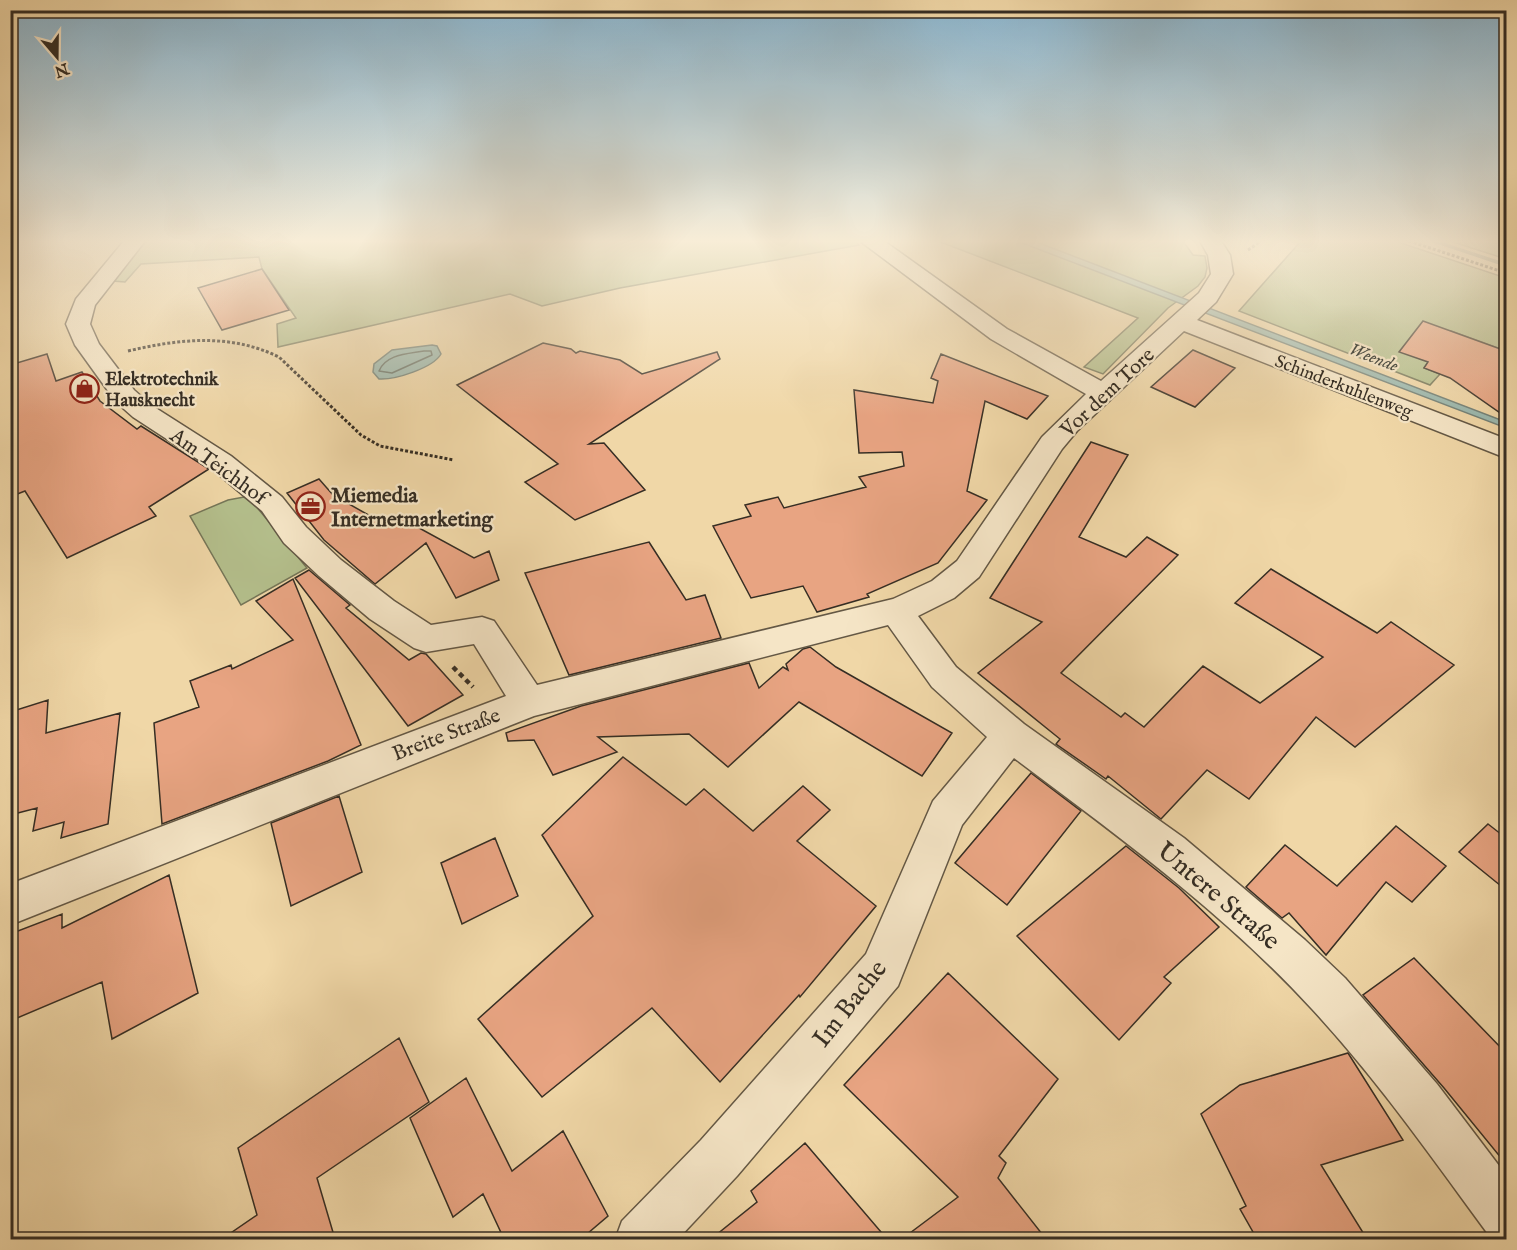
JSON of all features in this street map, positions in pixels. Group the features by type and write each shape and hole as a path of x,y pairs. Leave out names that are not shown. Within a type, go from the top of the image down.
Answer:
{"street":[{"name":"Am Teichhof","path":"88,299 79,316 79,332 96,359 125,396 142,411 221,462 272,504 295,535 330,568 382,610 426,639"},
{"path":"951,299 999,334 1104,394"},
{"name":"Vor dem Tore","path":"896,611 928,599 952,584 968,569 1052,443 1068,425 1206,299"},
{"name":"Schinderkuhlenweg","path":"1185,319 1506,450"},
{"name":"Breite Straße","path":"10,905 514,708 896,611"},
{"name":"Untere Straße","path":"896,611 944,677 1011,735 1170,852 1290,955 1329,993 1420,1101 1506,1216"},
{"path":"426,639 482,630 514,708"},
{"name":"Im Bache","path":"640,1239 719,1158 882,970 947,814 1011,735"}],"path":[{"path":"96,359 169,344 202,341 250,345 268,350 279,357 361,435 380,446 454,460"},
{"path":"426,639 514,708"}],"green space":[{"path":"283,299 487,299 278,347 277,324 296,318"},
{"path":"524,299 571,299 542,306"},
{"path":"1090,299 1180,299 1168,308 1103,374 1084,367 1138,318"},
{"path":"1249,299 1506,299 1506,351 1451,331 1424,368 1440,374 1430,385 1239,311"},
{"path":"244,497 255,505 307,568 241,605 190,516 228,500"}],"water":[{"path":"1170,299 1186,299 1506,422 1506,428"},
{"path":"437,346 441,354 422,368 386,379 379,379 373,372 374,364 392,350"}],"building":[{"path":"204,299 282,299 289,310 222,330"},
{"path":"1423,321 1506,351 1506,417 1450,378 1424,368 1428,362 1399,352"},
{"path":"543,343 571,349 576,353 580,351 620,360 642,374 717,352 720,359 589,444 604,443 645,490 575,520 525,482 558,464 457,385"},
{"path":"1193,350 1235,368 1195,407 1151,387"},
{"path":"47,354 56,381 82,372 100,401 137,429 141,426 209,469 149,507 156,516 67,558 25,491 10,497 10,365"},
{"path":"941,354 1048,396 1027,419 985,401 967,491 987,500 938,563 867,594 869,597 817,612 803,586 751,598 713,526 751,516 745,505 778,497 784,508 866,487 859,477 904,466 902,452 859,453 854,390 933,403 938,381 931,378"},
{"path":"1091,442 1128,455 1079,537 1126,557 1147,537 1178,555 1061,673 1121,717 1125,713 1144,727 1203,666 1260,703 1323,657 1235,603 1271,569 1377,633 1391,622 1454,665 1355,747 1316,717 1249,799 1207,770 1161,819 1108,776 1106,779 1056,744 1060,739 978,673 1042,622 990,598"},
{"path":"319,479 333,495 388,526 399,517 474,558 489,551 499,580 456,598 426,543 375,584 324,540 287,493"},
{"path":"649,542 686,600 705,595 721,638 569,675 525,573"},
{"path":"309,570 350,605 346,608 409,660 421,653 426,654 463,695 408,726 295,578"},
{"path":"293,579 361,745 328,761 162,824 154,723 199,707 190,681 231,665 232,669 293,640 256,601"},
{"path":"810,647 836,667 952,733 922,776 799,702 728,767 689,734 598,737 617,752 553,775 534,740 508,741 506,733 581,706 749,663 759,688 783,667 788,670 786,664 803,649"},
{"path":"48,700 46,733 120,713 108,824 61,838 64,822 33,831 37,808 10,815 10,712"},
{"path":"623,757 686,805 704,789 753,831 803,786 830,810 797,841 876,906 800,997 799,995 720,1082 652,1008 542,1097 478,1019 593,916 542,835"},
{"path":"1031,773 1081,811 1007,905 955,863"},
{"path":"339,796 362,872 291,906 271,823"},
{"path":"1488,824 1506,838 1506,890 1459,852"},
{"path":"1396,826 1446,866 1412,902 1386,882 1326,955 1289,913 1282,918 1246,887 1285,845 1337,886"},
{"path":"495,838 518,896 462,924 441,863"},
{"path":"1126,846 1179,888 1219,927 1164,977 1171,983 1119,1040 1017,936"},
{"path":"169,875 198,993 112,1039 102,982 10,1021 10,934 62,914 62,928"},
{"path":"1414,958 1506,1053 1506,1164 1363,995"},
{"path":"948,973 1058,1079 999,1156 1006,1163 998,1178 1046,1239 902,1239 958,1197 844,1085"},
{"path":"399,1038 429,1102 317,1178 335,1239 222,1239 257,1215 238,1148"},
{"path":"1348,1053 1403,1140 1321,1165 1367,1239 1257,1239 1240,1209 1246,1206 1201,1114 1240,1085"},
{"path":"466,1078 512,1171 563,1131 608,1216 581,1239 504,1239 483,1194 453,1217 410,1118"},
{"path":"805,1143 887,1239 711,1239 757,1202 751,1191"}],"place":[{"name":"Elektrotechnik Hausknecht","path":"84,389"},
{"name":"Miemedia Internetmarketing","path":"310,507"}],"water label":[{"name":"Weende","path":"1374,357"}]}
